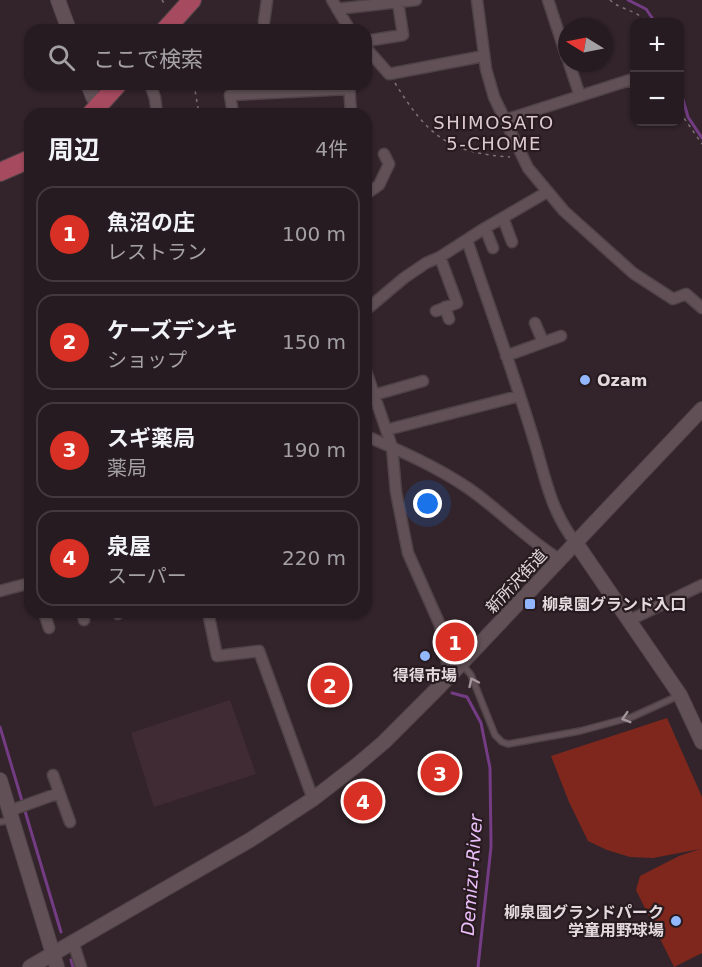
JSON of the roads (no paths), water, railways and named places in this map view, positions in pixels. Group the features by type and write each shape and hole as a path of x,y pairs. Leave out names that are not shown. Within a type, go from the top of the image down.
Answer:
{"main road":[{"path":"170,24 192,0"},
{"path":"97,108 113,90"},
{"path":"0,172 24,162"}],"street":[{"path":"58,0 67,24"},
{"path":"264,22 267,0"},
{"path":"345,24 335,5 416,0"},
{"path":"477,0 486,69 494,97 528,168 564,211 633,273 673,299 686,294 702,308"},
{"path":"548,0 558,31"},
{"path":"372,40 403,36 398,2"},
{"path":"372,55 389,74 484,56"},
{"path":"571,72 580,96"},
{"path":"505,120 630,80"},
{"path":"90,90 96,108"},
{"path":"151,90 156,108"},
{"path":"232,108 230,95 296,90"},
{"path":"349,90 351,108"},
{"path":"372,190 379,185 389,164 384,154"},
{"path":"372,305 426,263 440,257 547,192"},
{"path":"502,218 512,242"},
{"path":"485,228 493,248"},
{"path":"467,240 562,527 576,543 680,695 702,742"},
{"path":"440,257 457,303 440,309 449,319"},
{"path":"535,323 543,342"},
{"path":"506,356 561,336"},
{"path":"374,395 423,381"},
{"path":"372,389 392,447 396,492 408,553 440,626 447,663 457,668"},
{"path":"386,429 519,396"},
{"name":"新所沢街道","path":"30,967 55,960 73,942 230,851 313,799 384,742 702,409"},
{"path":"372,439 469,489 536,545 559,559"},
{"path":"0,591 24,585"},
{"path":"628,621 702,585"},
{"path":"46,618 49,628"},
{"path":"209,618 217,656 260,651 313,799"},
{"path":"53,775 70,822"},
{"path":"0,780 2,795 55,960"},
{"path":"10,815 29,804 59,793"},
{"path":"73,942 81,967"}],"lane":[{"path":"457,668 471,675 495,735 508,744 580,731 632,717 680,695"}],"waterway":[{"path":"628,0 646,9 652,18"},
{"path":"684,103 688,117 702,138"},
{"name":"Demizu-River","path":"452,693 467,697 481,723 490,768 491,847 478,967"},
{"path":"0,727 61,932"},
{"path":"71,960 73,967"}],"place":[{"name":"Ozam","path":"585,380"},
{"name":"柳泉園グランド入口","path":"530,604"},
{"name":"魚沼の庄","path":"455,642"},
{"name":"得得市場","path":"425,656"},
{"name":"ケーズデンキ","path":"330,685"},
{"name":"スギ薬局","path":"440,773"},
{"name":"泉屋","path":"363,801"},
{"name":"柳泉園グランドパーク 学童用野球場","path":"676,921"}],"district":[{"name":"SHIMOSATO 5-CHOME","path":"494,133"}]}
